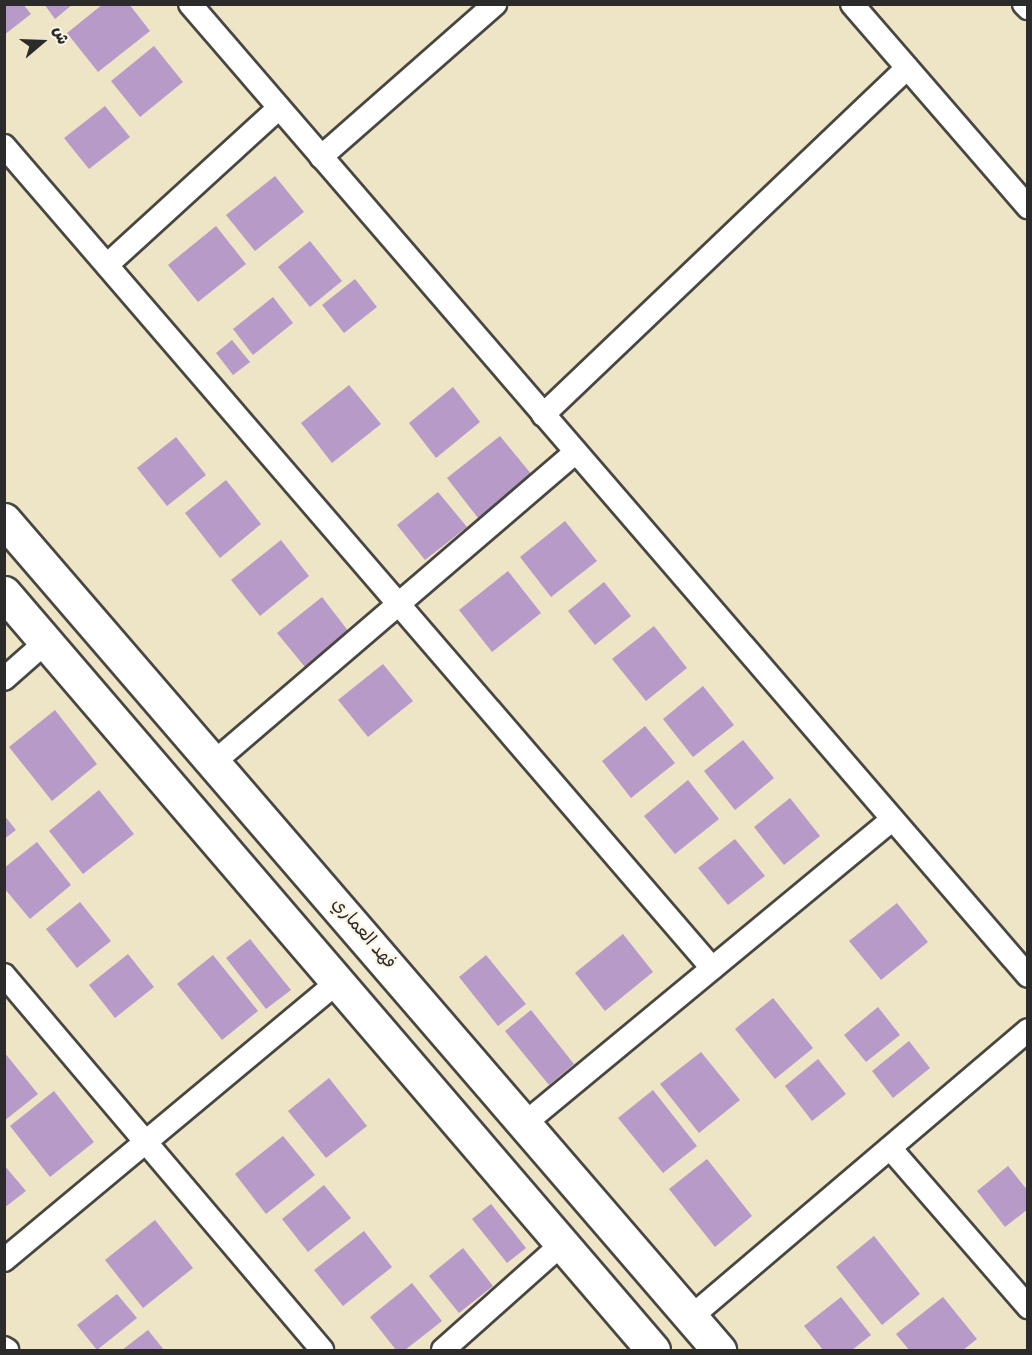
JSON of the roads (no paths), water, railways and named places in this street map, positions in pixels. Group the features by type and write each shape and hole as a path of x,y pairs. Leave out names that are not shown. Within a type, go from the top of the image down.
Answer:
{"street":[{"path":"189,4 1028,976"},
{"path":"321,157 495,4"},
{"path":"852,4 1028,207"},
{"path":"1024,4 1028,8"},
{"path":"543,415 907,68"},
{"path":"107,265 279,108"},
{"path":"4,146 712,968"},
{"path":"213,763 576,452"},
{"name":"فهد العماري","path":"4,520 719,1350"},
{"path":"4,593 653,1350"},
{"path":"4,680 46,642"},
{"path":"524,1124 892,820"},
{"path":"4,975 322,1350"},
{"path":"4,1260 338,982"},
{"path":"691,1317 1028,1030"},
{"path":"890,1148 1028,1308"},
{"path":"442,1350 562,1244"}]}
